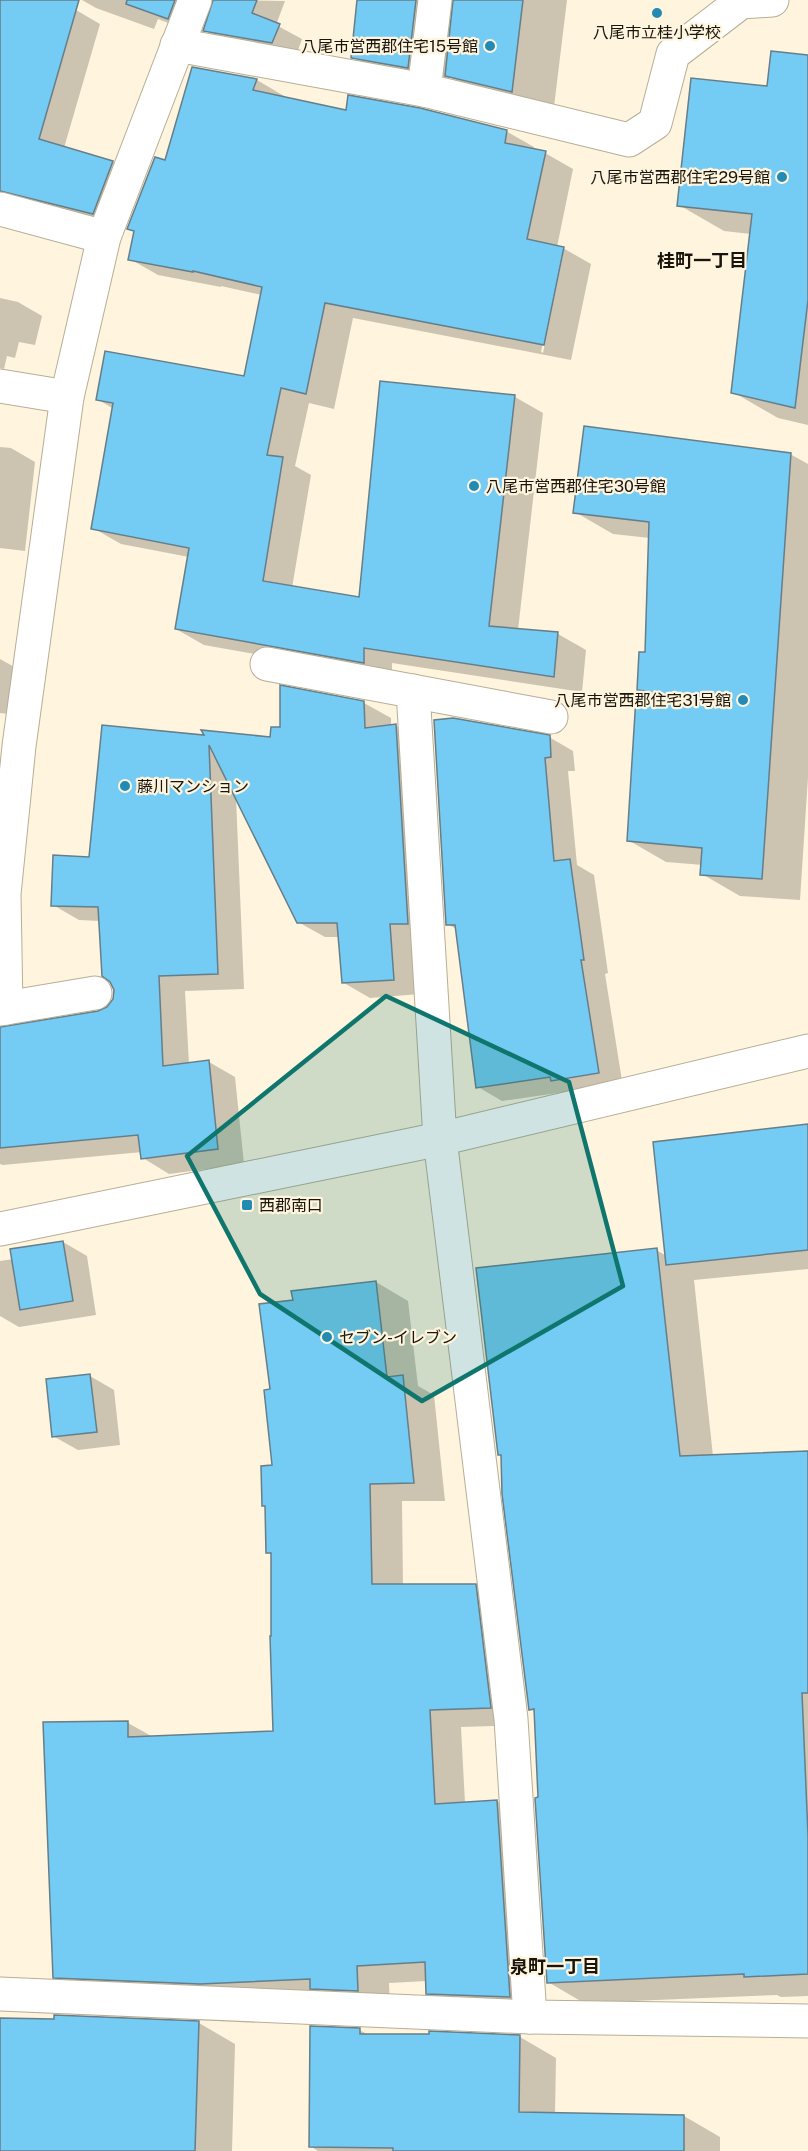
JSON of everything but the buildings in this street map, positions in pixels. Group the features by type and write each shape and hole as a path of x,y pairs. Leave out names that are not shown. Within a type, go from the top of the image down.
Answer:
{"street":[{"path":"95,993 3,1009 9,745 67,397 104,237 195,0"},
{"path":"424,90 435,0"},
{"path":"177,45 424,90 629,140 655,123 673,54 741,2 772,0"},
{"path":"0,209 104,237"},
{"path":"0,386 67,397"},
{"path":"267,664 551,717"},
{"path":"413,692 440,1139 511,1719 530,2017"},
{"path":"0,1229 440,1139 808,1051"},
{"path":"0,1994 530,2017 808,2021"}],"highlighted area":[{"path":"386,996 569,1082 623,1286 422,1401 260,1294 187,1156"}],"place":[{"name":"八尾市立桂小学校","path":"657,13"},
{"name":"八尾市営西郡住宅15号館","path":"490,46"},
{"name":"八尾市営西郡住宅29号館","path":"782,177"},
{"name":"八尾市営西郡住宅30号館","path":"474,486"},
{"name":"八尾市営西郡住宅31号館","path":"743,700"},
{"name":"藤川マンション","path":"125,786"},
{"name":"西郡南口","path":"247,1205"},
{"name":"セブン-イレブン","path":"327,1337"}],"district":[{"name":"桂町一丁目","path":"702,261"},
{"name":"泉町一丁目","path":"555,1967"}]}
